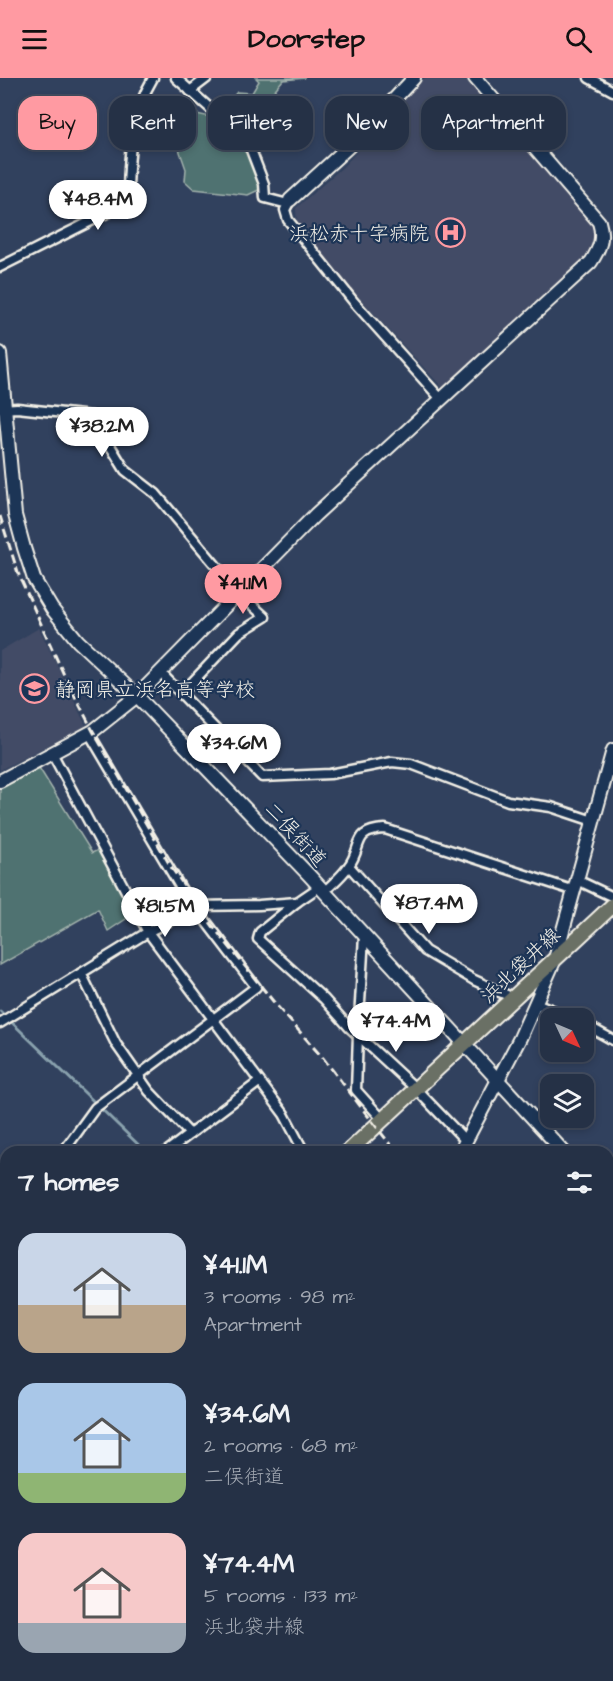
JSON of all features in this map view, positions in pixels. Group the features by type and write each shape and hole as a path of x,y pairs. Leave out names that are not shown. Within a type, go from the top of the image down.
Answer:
{"main road":[{"name":"浜北袋井線","path":"355,1146 613,905"}],"street":[{"path":"0,267 115,209 125,199 128,191 132,132 144,93 153,78"},
{"path":"176,78 212,111 236,126 251,150 264,184 265,198 289,202"},
{"path":"190,91 207,78"},
{"path":"414,78 358,138 289,202 285,210 288,220 298,234 354,302 441,399"},
{"path":"0,781 89,733 137,696 315,515 591,262 601,245 602,230 599,222 474,78"},
{"path":"589,78 613,91"},
{"name":"二俣街道","path":"0,353 3,409 15,514 34,579 52,609 78,641 137,696 321,889 558,1146"},
{"path":"3,409 17,408 92,416 125,470 156,494 239,593 265,617 239,633 182,693"},
{"path":"160,672 262,777 330,774 392,762 411,764 508,801 551,807 593,821"},
{"path":"68,1146 98,1106 256,987 194,907 144,828 89,733"},
{"path":"613,750 576,886 555,959 536,1003 463,1146 416,1089 358,1036 324,999 258,939 260,932 297,902 321,889 349,866 360,839 372,830 385,829 576,886 613,897"},
{"path":"52,753 147,932 284,1114 301,1146"},
{"path":"349,866 425,951 474,980 513,998"},
{"path":"1,1022 147,932 194,907 209,904 259,905 297,902"},
{"path":"364,936 356,1090 383,1120"},
{"path":"81,973 116,1044 149,1091 190,1134"},
{"path":"536,1003 548,1008"},
{"path":"594,1030 613,1040"},
{"path":"173,1146 259,1082"}],"shaded area":[{"name":"浜松赤十字病院","path":"424,78 465,78 481,96 421,96 421,150 527,150 594,227 594,240 588,254 580,264 447,386 442,387 352,290 297,222 296,208 343,167 358,150 409,150 408,96"},
{"name":"静岡県立浜名高等学校","path":"39,628 86,726 0,770 0,651"}],"green space":[{"path":"256,78 305,78 283,80 272,93 273,96 234,96 237,92 252,93 259,81"},
{"path":"196,114 208,117 208,150 254,150 261,160 263,188 248,195 194,189 185,181 186,169 179,150 196,150"},
{"path":"38,766 92,853 100,849 135,913 108,931 98,909 0,965 0,787"}],"waterway":[{"path":"0,1011 140,1146"}],"railway":[{"path":"0,516 18,573 64,675 93,731 171,867 215,929 277,1006 323,1058 391,1146"}],"place":[{"name":"浜松赤十字病院","path":"450,233"},
{"name":"静岡県立浜名高等学校","path":"34,689"}]}
